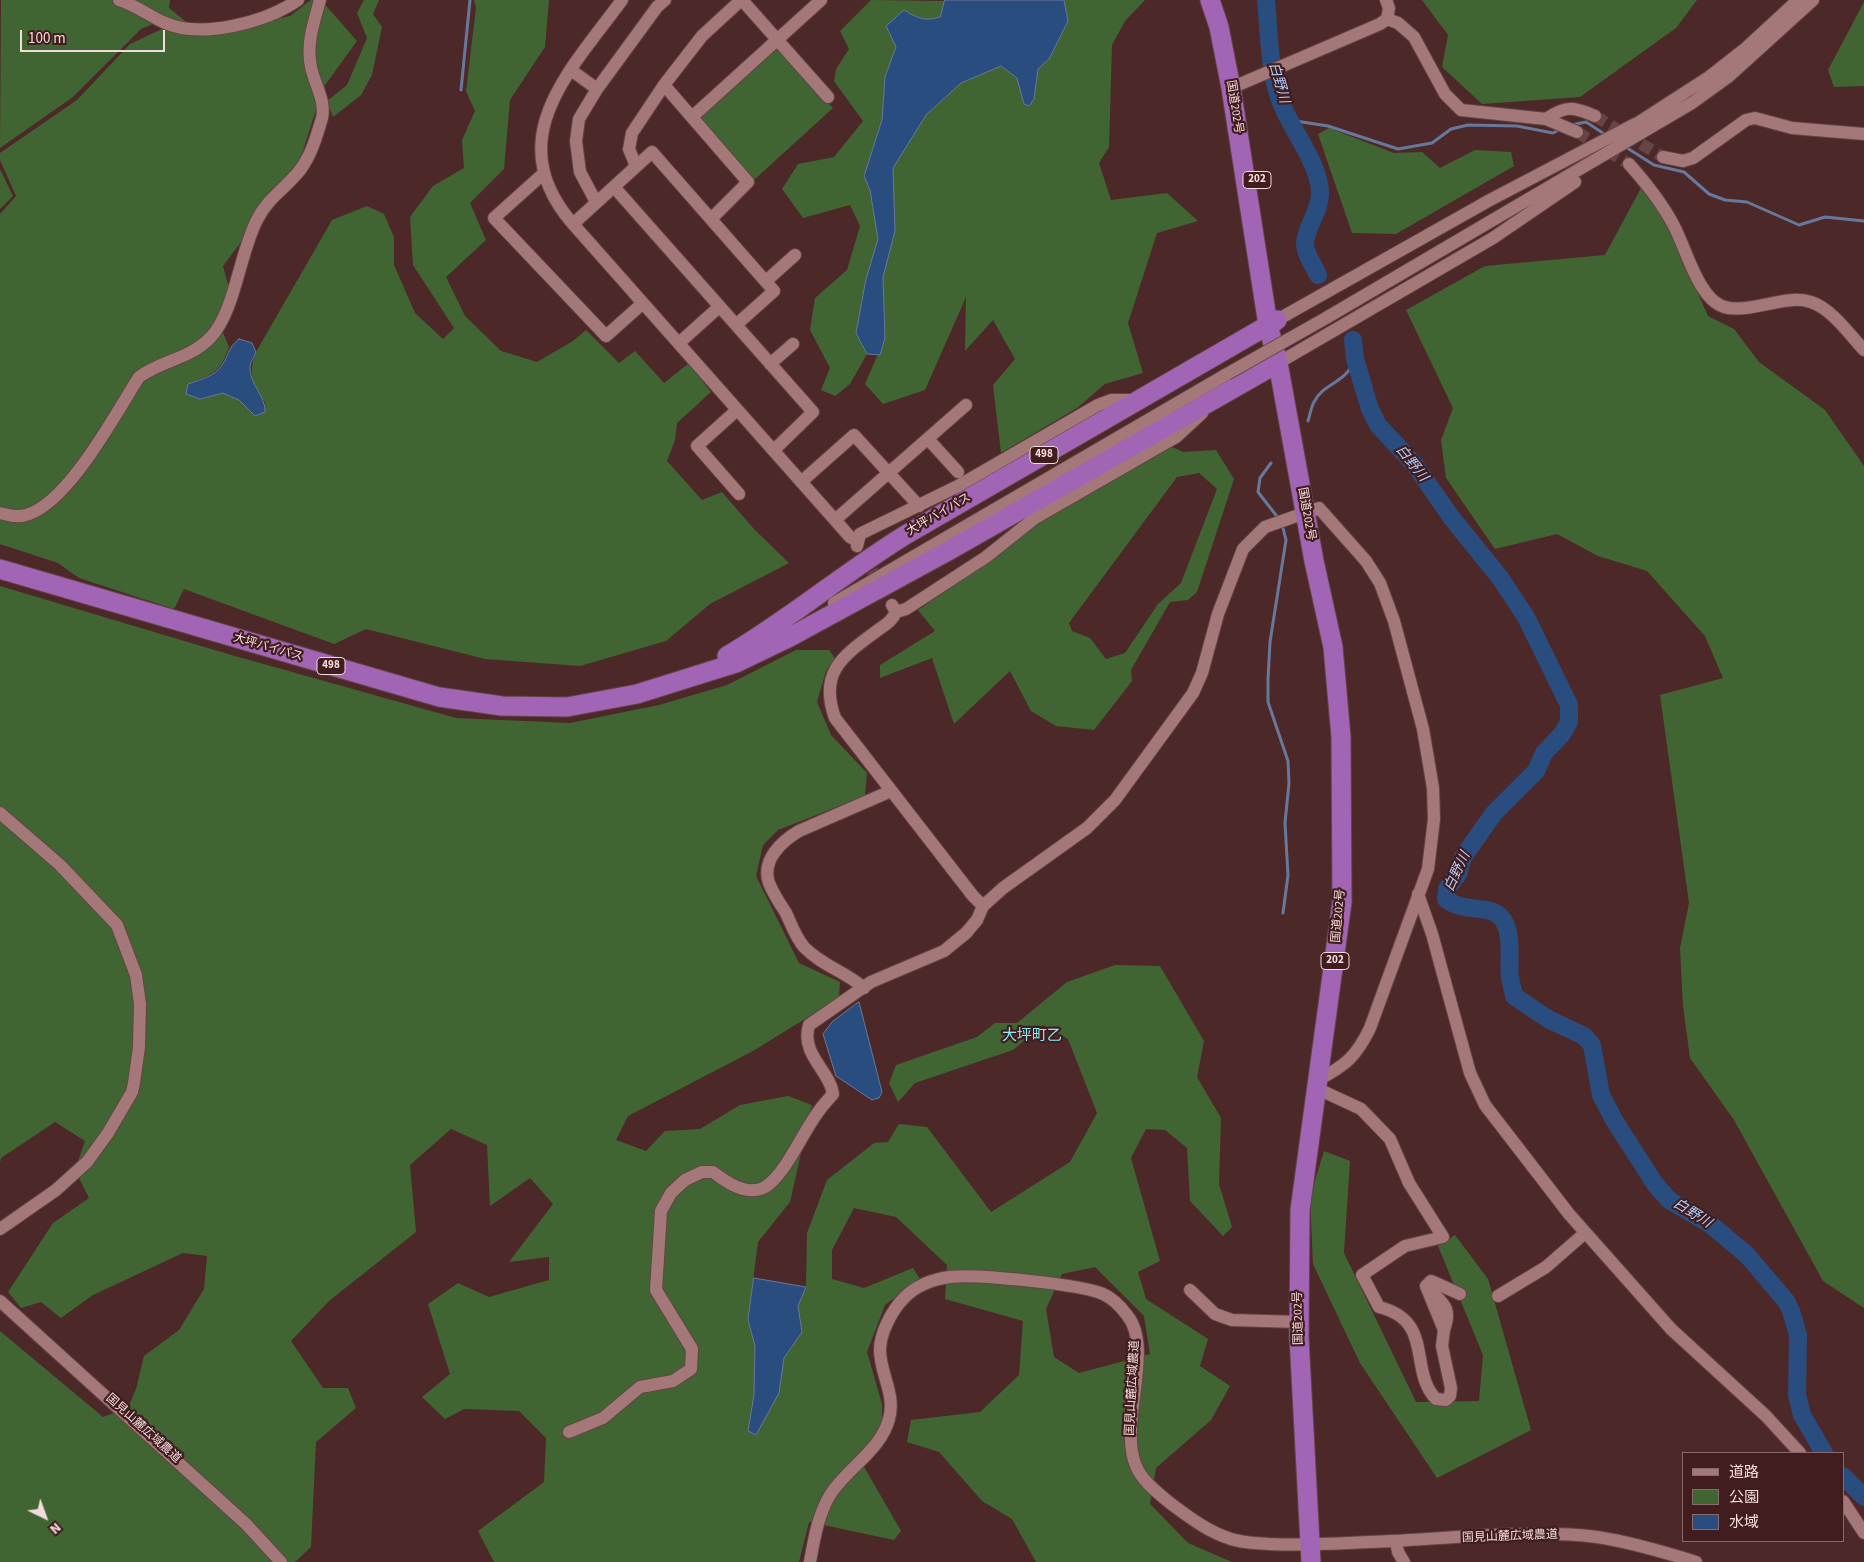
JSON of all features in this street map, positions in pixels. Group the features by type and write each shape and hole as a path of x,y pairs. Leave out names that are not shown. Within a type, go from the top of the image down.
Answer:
{"highway":[{"name":"国道202号","path":"1210,0 1237,85"},
{"name":"国道202号","path":"1222,0 1237,85 1278,362 1314,561 1333,647 1342,737 1342,902 1300,1210 1299,1322 1311,1554"},
{"name":"大坪バイパス","path":"600,702 668,682 725,657 774,627 878,551 1273,323"},
{"name":"大坪バイパス","path":"0,569 439,697 502,706 534,707 567,707 600,702 669,685 736,664 790,637 950,550 1278,362"}],"street":[{"path":"119,0 131,4 165,23 202,30 252,21 284,10 298,0"},
{"path":"0,513 19,517 29,515 68,486 140,377 153,367 192,353 212,335 228,305 257,219 266,205 304,164 323,116 322,104 310,66 310,39 320,0"},
{"path":"622,0 556,93 547,115 541,152 543,174 558,206 573,224 857,544 860,534 958,486 1098,405 1111,400 1139,400"},
{"path":"596,202 580,172 576,141 579,119 597,89 657,7 665,0"},
{"path":"692,117 821,0"},
{"path":"1386,0 1389,8 1388,18"},
{"path":"1550,188 1635,124 1709,77 1746,48 1798,0"},
{"path":"1278,362 1493,238 1728,77 1813,0"},
{"path":"636,166 629,149 632,133 664,85 702,36 738,1 777,40 828,97"},
{"path":"1237,85 1388,18"},
{"path":"1388,18 1398,23 1414,37 1446,94 1461,110 1546,119 1577,132"},
{"path":"571,70 597,89"},
{"path":"664,85 748,182 711,219"},
{"path":"1546,119 1559,111 1576,108 1595,116"},
{"path":"1663,157 1683,161 1693,158 1746,120 1755,118 1792,128 1864,134"},
{"path":"669,685 733,659 762,644 1659,123"},
{"path":"1273,323 1490,200 1635,124"},
{"path":"573,224 652,152 774,291 736,325"},
{"path":"1629,164 1652,190 1668,216 1705,293 1716,304 1732,309 1798,299 1811,301 1824,308 1864,350"},
{"path":"543,174 494,218 606,336 643,303"},
{"path":"614,187 813,412 774,450"},
{"path":"766,281 795,255"},
{"path":"679,343 719,307"},
{"path":"770,364 793,344"},
{"path":"983,906 973,896 834,718 828,700 831,680 839,662 851,650 893,620 894,608 906,609 986,557 1035,518 1176,437 1220,395"},
{"path":"835,520 966,405"},
{"path":"737,410 697,446 738,494"},
{"path":"801,482 854,435 918,506"},
{"path":"928,438 958,472"},
{"path":"569,1432 603,1418 640,1387 673,1381 691,1369 692,1349 656,1290 661,1211 671,1193 685,1180 702,1172 713,1172 728,1183 748,1190 765,1187 780,1172 816,1114 833,1094 832,1086 815,1063 806,1034 809,1025 872,982 944,951 966,933 977,920 983,906 1003,888 1087,828 1115,800 1192,693 1202,673 1218,614 1243,549 1254,534 1265,526 1319,508 1366,561 1380,583 1394,621 1423,728 1433,788 1432,840 1428,869 1385,991 1360,1050 1318,1085 1360,1109 1390,1138 1409,1183 1443,1238 1405,1246 1362,1275 1379,1307 1402,1315 1416,1339 1428,1390 1436,1399 1446,1400 1450,1396 1451,1388 1442,1346 1444,1330 1426,1286 1431,1281 1460,1294"},
{"path":"864,988 850,976 816,958 803,946 769,882 768,869 776,849 786,838 799,830 890,791"},
{"path":"0,813 60,865 117,925 136,974 140,1004 139,1047 132,1092 108,1133 87,1162 56,1190 0,1229"},
{"path":"1418,894 1432,934 1475,1088 1485,1105 1585,1233 1671,1329 1766,1416 1799,1452"},
{"path":"1498,1296 1546,1267 1585,1233"},
{"name":"国見山麓広域農道","path":"810,1562 820,1517 831,1493 876,1443 890,1418 892,1401 880,1350 894,1311 906,1296 920,1286 935,1280 962,1277 1081,1289 1102,1294 1117,1304 1129,1317 1135,1329 1137,1346 1130,1440 1135,1466 1146,1481 1183,1513 1211,1532 1233,1540 1311,1554 1396,1541 1542,1534 1598,1537 1696,1562"},
{"path":"1190,1290 1216,1314 1232,1320 1299,1322"},
{"name":"国見山麓広域農道","path":"0,1301 232,1511 281,1562"},
{"path":"1844,1503 1864,1533"},
{"path":"1396,1541 1398,1552 1404,1562"}],"green space":[{"path":"1,0 170,0 169,8 190,25 162,20 141,29 73,97 0,148"},
{"path":"311,0 321,0 357,41 323,88 298,166 223,266 230,292 222,330 229,347 218,368 210,375 188,384 186,394 201,399 223,393 239,400 266,404 255,385 252,374 253,360 256,352 332,220 367,206 384,214 394,237 394,265 415,313 443,339 454,328 413,265 410,217 433,186 464,168 462,140 475,111 466,91 476,8 474,0 549,0 545,47 510,100 504,169 470,203 486,240 446,277 465,316 501,351 537,362 573,341 586,330 619,363 635,351 664,383 689,363 711,392 677,423 675,440 667,461 702,500 722,492 754,529 789,563 710,604 666,641 580,666 485,659 366,629 334,644 184,589 174,609 79,578 58,563 0,544 0,214 16,196 0,160 0,153 77,100 130,44 164,28 246,26 290,16"},
{"path":"364,0 379,0 373,14 382,27 372,75 361,95 333,117 327,101 347,85 367,38 357,13"},
{"path":"871,0 945,1 940,17 921,18 904,10 896,47 885,77 882,120 864,176 870,190 878,239 866,279 856,333 867,354 850,384 835,396 821,390 830,368 810,330 815,298 847,270 860,226 850,205 803,218 782,189 798,164 834,157 863,121 834,81 836,69 849,49 840,31"},
{"path":"1064,0 1145,0 1125,21 1112,45 1109,147 1099,163 1111,200 1167,193 1198,221 1157,233 1128,323 1143,373 1105,384 1077,408 1001,453 993,385 1015,359 993,320 965,351 966,297 925,390 883,404 865,384 885,338 883,277 895,231 893,168 926,115 961,83 1000,66 1017,77 1024,104 1034,99 1038,69 1049,59 1068,21"},
{"path":"1422,0 1697,0 1676,28 1580,97 1482,104 1442,67 1448,35"},
{"path":"1864,2 1864,86 1834,87 1828,70"},
{"path":"776,45 833,108 754,180 698,117"},
{"path":"1329,128 1394,153 1422,152 1440,168 1475,150 1511,152 1514,166 1396,234 1352,233 1318,134"},
{"path":"0,169 13,196 0,209"},
{"path":"1641,188 1668,226 1708,316 1734,329 1759,362 1825,410 1864,466 1864,1308 1823,1281 1734,1120 1690,1058 1683,1006 1680,948 1689,903 1660,695 1723,678 1705,636 1647,571 1598,556 1557,534 1495,549 1446,478 1441,440 1453,408 1406,310 1485,266 1605,255"},
{"path":"1172,447 1183,452 1216,450 1234,479 1197,592 1188,600 1170,602 1131,670 1132,681 1094,730 1056,726 1031,711 1010,671 954,724 932,658 880,678 880,665 935,631 918,610 992,559 1041,520","holes":["1199,473 1217,489 1181,583 1158,604 1125,653 1106,659 1090,638 1072,631 1069,623 1177,477"]},
{"path":"0,586 228,654 456,718 570,723 659,705 727,685 796,650 829,650 835,658 826,671 817,702 831,735 867,773 865,796 778,830 763,845 756,876 799,963 840,982 839,998 753,1051 628,1116 616,1140 646,1151 665,1131 700,1129 740,1105 788,1096 812,1105 790,1202 758,1242 748,1320 755,1346 754,1395 748,1431 779,1393 784,1358 802,1332 798,1306 806,1286 807,1233 827,1180 874,1143 888,1142 899,1124 927,1127 991,1212 1070,1162 1097,1113 1068,1039 1043,1025 1013,1050 915,1083 898,1102 889,1083 896,1065 977,1037 995,1023 1017,1023 1067,982 1115,965 1160,966 1204,1041 1197,1077 1221,1118 1219,1184 1232,1227 1223,1236 1190,1201 1187,1148 1165,1130 1146,1129 1131,1158 1160,1261 1138,1272 1146,1299 1208,1339 1200,1366 1230,1386 1211,1420 1156,1468 1150,1504 1188,1543 1232,1562 1036,1562 1012,1519 982,1501 939,1452 907,1442 911,1420 980,1412 1019,1375 1023,1321 945,1299 947,1265 896,1217 854,1208 832,1250 832,1279 864,1288 913,1268 920,1279 885,1305 867,1352 882,1404 882,1444 863,1465 901,1531 894,1540 809,1522 799,1562 494,1562 478,1531 544,1482 546,1438 519,1411 464,1409 445,1419 422,1397 450,1374 428,1304 458,1283 489,1297 549,1280 549,1257 509,1262 553,1204 530,1178 490,1206 487,1145 451,1129 410,1165 416,1232 329,1301 291,1341 323,1388 348,1388 356,1408 316,1442 311,1547 295,1562 0,1562 0,1331 103,1417 128,1408 136,1389 144,1356 179,1330 204,1289 207,1256 183,1253 93,1295 61,1318 41,1302 21,1308 8,1292 53,1223 89,1198 75,1170 85,1141 55,1122 1,1158 0,1163","holes":["1095,1267 1144,1316 1150,1354 1079,1373 1054,1357 1046,1309 1062,1274"]},
{"path":"1324,1151 1350,1161 1344,1253 1416,1402 1479,1401 1483,1355 1438,1246 1455,1235 1488,1279 1531,1430 1437,1478 1360,1363 1313,1264 1310,1197"}],"water":[{"path":"945,0 1064,0 1068,21 1049,59 1038,69 1034,99 1029,106 1024,104 1017,78 1001,66 961,83 926,115 893,168 895,231 883,277 885,338 880,355 867,354 856,333 866,279 878,239 870,190 864,176 882,120 885,77 896,47 886,26 904,10 921,18 940,17"},
{"path":"239,339 252,343 256,352 250,365 250,373 265,406 265,412 255,416 239,400 223,393 200,399 186,394 188,384 207,377 219,369 225,361 230,348"},
{"path":"859,1002 882,1092 879,1098 872,1100 836,1076 823,1034 832,1022"},
{"path":"754,1278 806,1287 798,1306 802,1332 784,1358 779,1393 756,1435 748,1431 754,1395 755,1346 748,1320"}],"waterway":[{"path":"461,90 470,0"},
{"name":"白野川","path":"1266,0 1271,60 1278,94 1288,118 1309,155 1318,180 1320,199 1305,243 1308,256 1318,275"},
{"path":"1289,120 1328,126 1398,149 1432,143 1451,129 1468,125 1517,126 1553,133 1561,129"},
{"path":"1571,125 1586,122 1606,135"},
{"path":"1624,146 1654,165 1684,172 1709,194 1725,200 1747,202 1799,225 1825,217 1864,221"},
{"name":"白野川","path":"1353,340 1355,359 1370,409 1378,425 1415,465 1451,517 1501,579 1526,617 1569,705 1569,722 1562,734 1544,753 1536,771 1494,813 1463,857 1458,874 1447,889 1446,899 1460,906 1487,910 1497,914 1503,920 1509,938 1510,977 1514,996 1548,1019 1584,1036 1592,1045 1601,1095 1614,1120 1655,1184 1669,1200 1710,1224 1747,1255 1786,1301 1798,1335 1797,1395 1802,1415 1823,1452"},
{"path":"1308,421 1318,395 1341,378 1351,367 1355,359"},
{"path":"1271,463 1260,478 1258,492 1279,519"},
{"path":"1282,524 1286,540 1270,642 1268,702 1288,761 1289,783 1285,823 1288,875 1283,913"},
{"name":"白野川","path":"1844,1477 1864,1497"}],"tunnel":[{"path":"1595,116 1663,157"},
{"path":"1577,132 1629,164"},
{"path":"863,555 892,605"}],"district":[{"name":"大坪町乙","path":"1032,1037"}]}
